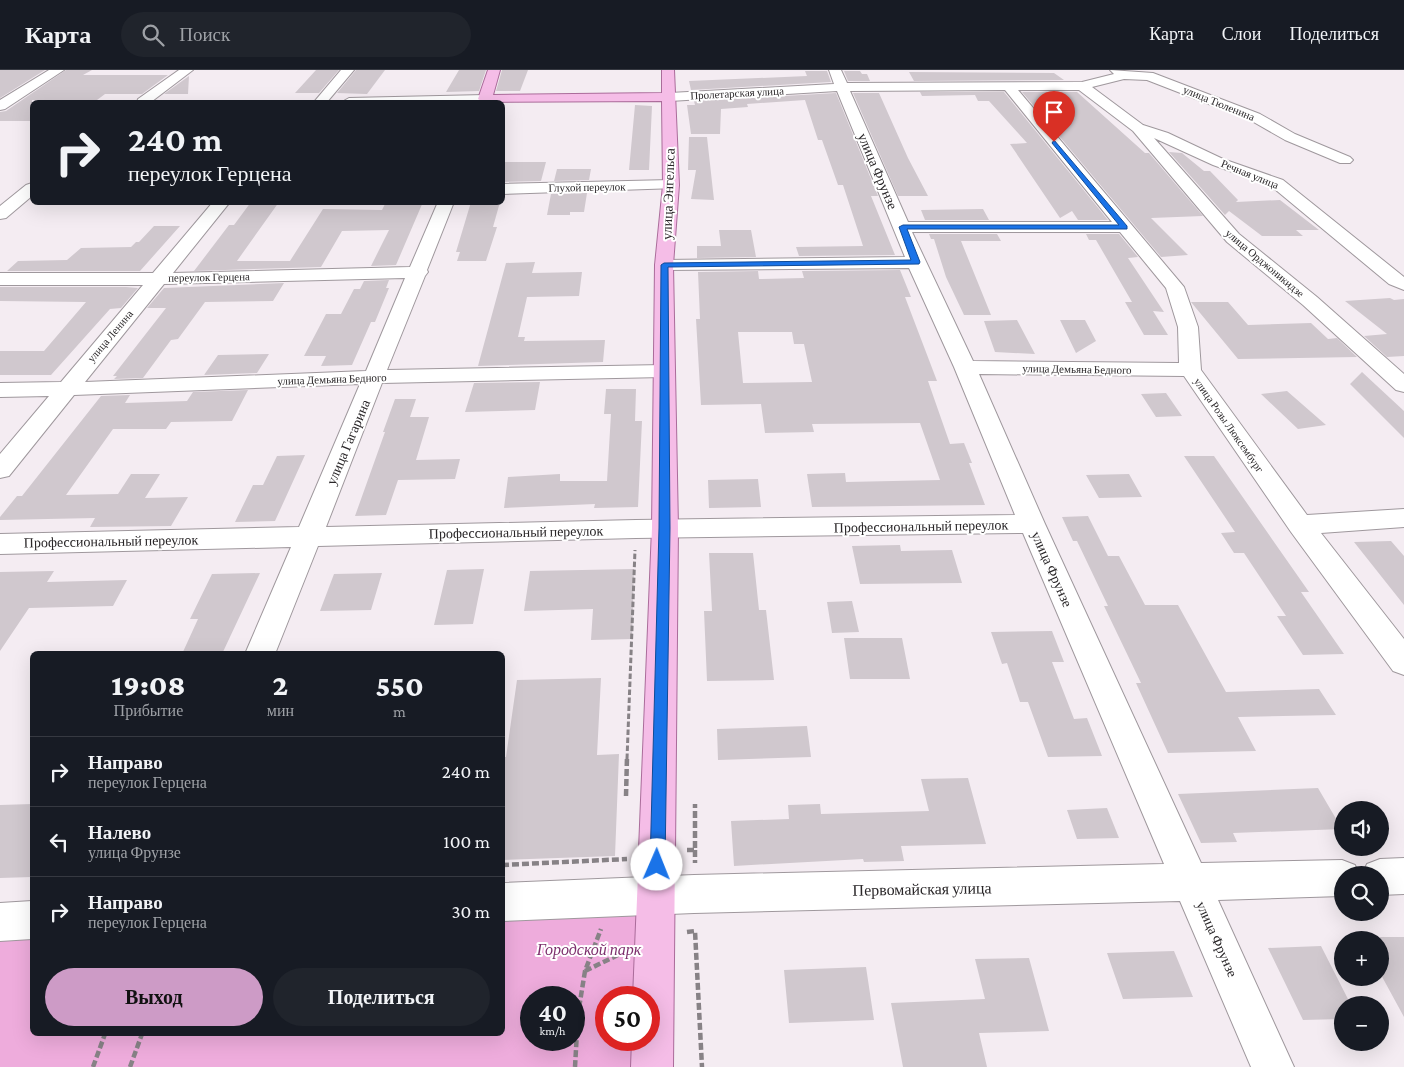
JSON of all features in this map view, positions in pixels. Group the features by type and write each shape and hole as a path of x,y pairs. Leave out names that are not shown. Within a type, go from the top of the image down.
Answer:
{"main road":[{"path":"484,100 494,70"},
{"name":"улица Энгельса","path":"652,1067 665,528 664,265 671,185 668,70"},
{"name":"Пролетарская улица","path":"505,101 670,97"}],"street":[{"path":"0,106 58,70"},
{"path":"146,100 187,70"},
{"path":"322,100 348,70"},
{"name":"Пролетарская улица","path":"670,97 838,78 1082,86 1120,72"},
{"name":"улица Тюленина","path":"1120,72 1149,76 1255,117 1290,138 1345,160"},
{"name":"улица Фрунзе","path":"838,78 903,227 916,262 965,367 1032,524 1193,883 1273,1067"},
{"name":"улица Розы Люксембург","path":"1007,85 1175,287 1188,327 1190,370 1300,525 1404,662"},
{"name":"Речная улица","path":"1082,86 1138,128 1163,136 1218,162 1277,183 1396,280 1404,284"},
{"path":"0,110 24,109"},
{"name":"улица Орджоникидзе","path":"1138,128 1232,238 1310,301 1404,385"},
{"name":"Глухой переулок","path":"505,189 671,185"},
{"path":"0,214 30,190"},
{"name":"улица Ленина","path":"0,470 219,205"},
{"name":"улица Гагарина","path":"261,651 419,272 445,205"},
{"path":"903,227 1124,228"},
{"path":"664,265 916,262"},
{"name":"переулок Герцена","path":"0,279 158,278 419,272"},
{"name":"улица Демьяна Бедного","path":"965,367 1190,370"},
{"name":"улица Демьяна Бедного","path":"0,390 375,377 664,371"},
{"path":"1300,525 1404,518"},
{"name":"Профессиональный переулок","path":"0,544 665,528 1032,524"},
{"path":"1389,877 1404,876"},
{"name":"Первомайская улица","path":"505,902 657,896 1334,878"},
{"path":"0,922 30,920"}],"path":[{"path":"626,801 636,529"},
{"path":"575,1067 578,1014 585,971 612,898 624,860 624,850"},
{"path":"505,865 624,860"},
{"path":"93,1067 104,1036"},
{"path":"130,1067 141,1036"}],"green space":[{"name":"Городской парк","path":"657,896 657,986 595,986 595,1051 657,1051 657,1067 0,1067 0,924 30,922 30,1036 505,1036 505,903"}],"building":[{"path":"0,70 45,70 0,98"},
{"path":"66,70 92,70 83,75 168,75 142,94 105,94 97,100 30,100 30,121 0,121 0,112 6,111"},
{"path":"316,70 339,70 319,93 295,93"},
{"path":"356,70 385,70 367,94 337,93"},
{"path":"459,70 486,70 479,91 446,92"},
{"path":"502,70 528,70 520,91 496,91"},
{"path":"805,71 827,71 831,82 691,90 689,81 807,76"},
{"path":"844,71 860,71 862,74 867,74 870,81 848,81"},
{"path":"909,72 1054,73 1064,80 914,81"},
{"path":"189,76 188,94 164,94"},
{"path":"920,92 1004,92 1108,220 1078,220 1072,211 1060,218 1010,144 1027,143 989,101 978,101 975,95 922,96"},
{"path":"1022,92 1077,92 1145,153 1149,153 1203,216 1151,218 1188,255 1161,257"},
{"path":"836,93 878,196 871,196 895,255 799,256 796,247 863,246 843,185 838,185 822,140 818,140 805,100 747,104 748,107 721,109 720,134 691,134 687,105 695,105 694,101"},
{"path":"853,93 879,93 908,158 928,196 898,196"},
{"path":"635,105 652,106 649,170 629,170"},
{"path":"689,137 707,137 714,200 691,199 696,170 688,170"},
{"path":"1169,152 1182,153 1204,171 1210,171 1238,200 1236,202 1280,200 1319,230 1296,230 1303,236 1262,236 1229,211 1225,215"},
{"path":"505,162 546,162 541,181 505,182"},
{"path":"557,169 591,169 589,180 554,181"},
{"path":"587,193 584,212 570,212 570,215 547,215 551,194"},
{"path":"249,205 277,205 237,261 290,261 323,209 382,210 384,205 422,205 396,265 371,266 389,230 342,231 321,267 194,271 229,225 234,225"},
{"path":"470,205 499,205 493,227 497,227 486,261 457,261 460,252 456,252"},
{"path":"983,209 989,220 925,220 921,210"},
{"path":"154,226 180,226 140,271 7,271 18,261 67,260 81,248 131,247 136,242 139,242"},
{"path":"719,230 751,230 756,257 697,258 697,246 721,246"},
{"path":"929,234 997,234 1001,241 961,241 991,315 964,315 946,277 934,239 931,239"},
{"path":"1086,234 1119,234 1138,257 1128,258 1164,312 1153,311 1168,335 1144,335 1125,302 1132,302 1096,240 1089,240"},
{"path":"535,262 532,273 582,272 579,296 527,297 518,337 525,337 524,341 605,340 603,362 478,366 506,263"},
{"path":"900,270 911,297 905,297 937,381 928,381 950,444 964,443 972,463 969,463 985,505 812,507 807,474 845,473 846,482 940,480 920,423 812,424 814,432 765,433 761,404 701,405 696,319 700,319 698,272 758,271 759,279 804,278 802,271","holes":["738,332 792,332 794,344 804,344 812,382 743,383"]},
{"path":"389,280 386,288 389,288 375,322 371,322 352,365 321,366 326,356 304,356 326,314 341,314 354,289 360,289 364,281"},
{"path":"284,283 273,301 205,302 178,339 171,340 143,378 114,379 117,376 113,376 166,308 147,308 164,288"},
{"path":"0,287 138,288 121,308 110,309 51,375 0,375 0,351 44,351 86,302 0,301"},
{"path":"1390,298 1394,300 1404,299 1404,356 1387,357 1364,336 1387,334 1345,301"},
{"path":"1191,302 1228,302 1248,325 1311,323 1328,339 1337,338 1357,357 1238,359"},
{"path":"1017,320 1035,354 995,352 984,321"},
{"path":"1060,320 1085,320 1096,341 1076,353"},
{"path":"269,354 257,373 204,375 218,355"},
{"path":"1362,372 1404,411 1404,438 1350,384"},
{"path":"540,382 535,410 465,412 474,383"},
{"path":"606,389 636,389 635,421 642,421 638,507 594,508 595,504 504,508 508,477 560,474 560,481 607,481 611,414 604,414"},
{"path":"248,390 232,421 171,422 166,429 113,429 66,495 118,494 131,474 160,474 145,498 188,497 171,526 90,527 95,518 0,520 0,517 17,496 22,496 101,396 130,395 125,403 187,401 193,392"},
{"path":"1287,391 1326,425 1298,429 1261,394"},
{"path":"1166,393 1182,416 1156,417 1141,394"},
{"path":"395,399 416,399 410,417 429,417 416,460 460,459 455,479 398,480 386,515 355,516 385,432 383,432"},
{"path":"305,455 275,521 235,522 253,485 263,485 277,456"},
{"path":"1184,456 1214,456 1309,592 1301,592 1344,654 1303,655 1277,616 1286,616 1244,553 1234,553 1221,533 1235,532"},
{"path":"1129,474 1142,497 1099,498 1086,475"},
{"path":"758,479 761,507 709,508 708,480"},
{"path":"1088,516 1108,556 1119,556 1145,605 1178,605 1226,692 1319,689 1336,715 1238,717 1256,751 1168,753 1136,683 1141,683 1104,606 1108,606 1077,541 1073,541 1062,517"},
{"path":"1391,541 1404,556 1404,605 1354,542"},
{"path":"900,545 901,551 952,550 962,583 860,584 852,546"},
{"path":"709,553 753,553 759,610 766,610 774,680 707,681 704,611 712,611"},
{"path":"484,569 473,624 434,625 447,570"},
{"path":"634,569 632,639 591,640 593,609 524,611 530,571"},
{"path":"54,571 47,582 127,580 113,606 29,608 0,651 0,572"},
{"path":"260,573 223,651 183,651 198,619 190,619 212,574"},
{"path":"382,573 371,610 320,611 334,574"},
{"path":"852,601 859,632 832,633 827,602"},
{"path":"1052,631 1064,662 1052,662 1074,719 1087,718 1102,756 1048,757 1028,702 1020,702 1007,663 1002,664 991,632"},
{"path":"844,638 902,638 910,679 850,679"},
{"path":"601,678 597,755 619,754 615,856 505,860 505,757 517,680"},
{"path":"807,726 811,757 718,760 717,729"},
{"path":"968,778 986,844 901,846 904,861 864,862 863,859 734,866 731,821 789,819 788,805 820,804 821,814 929,811 921,779"},
{"path":"1318,788 1334,815 1334,829 1233,833 1237,842 1201,843 1178,794"},
{"path":"30,804 30,877 0,878 0,805"},
{"path":"1107,808 1119,838 1077,839 1067,810"},
{"path":"1389,937 1404,937 1404,1017 1387,986 1389,986"},
{"path":"1321,946 1334,972 1334,986 1341,986 1346,996 1334,996 1334,1019 1303,1020 1268,948"},
{"path":"1174,951 1193,997 1123,999 1107,953"},
{"path":"1029,958 1049,1031 979,1033 987,1067 903,1067 891,1003 985,999 975,959"},
{"path":"866,967 874,1020 789,1023 784,970"}],"route":[{"path":"657,865 665,528 664,265 916,262 903,227 1124,228 1054,142"}]}
